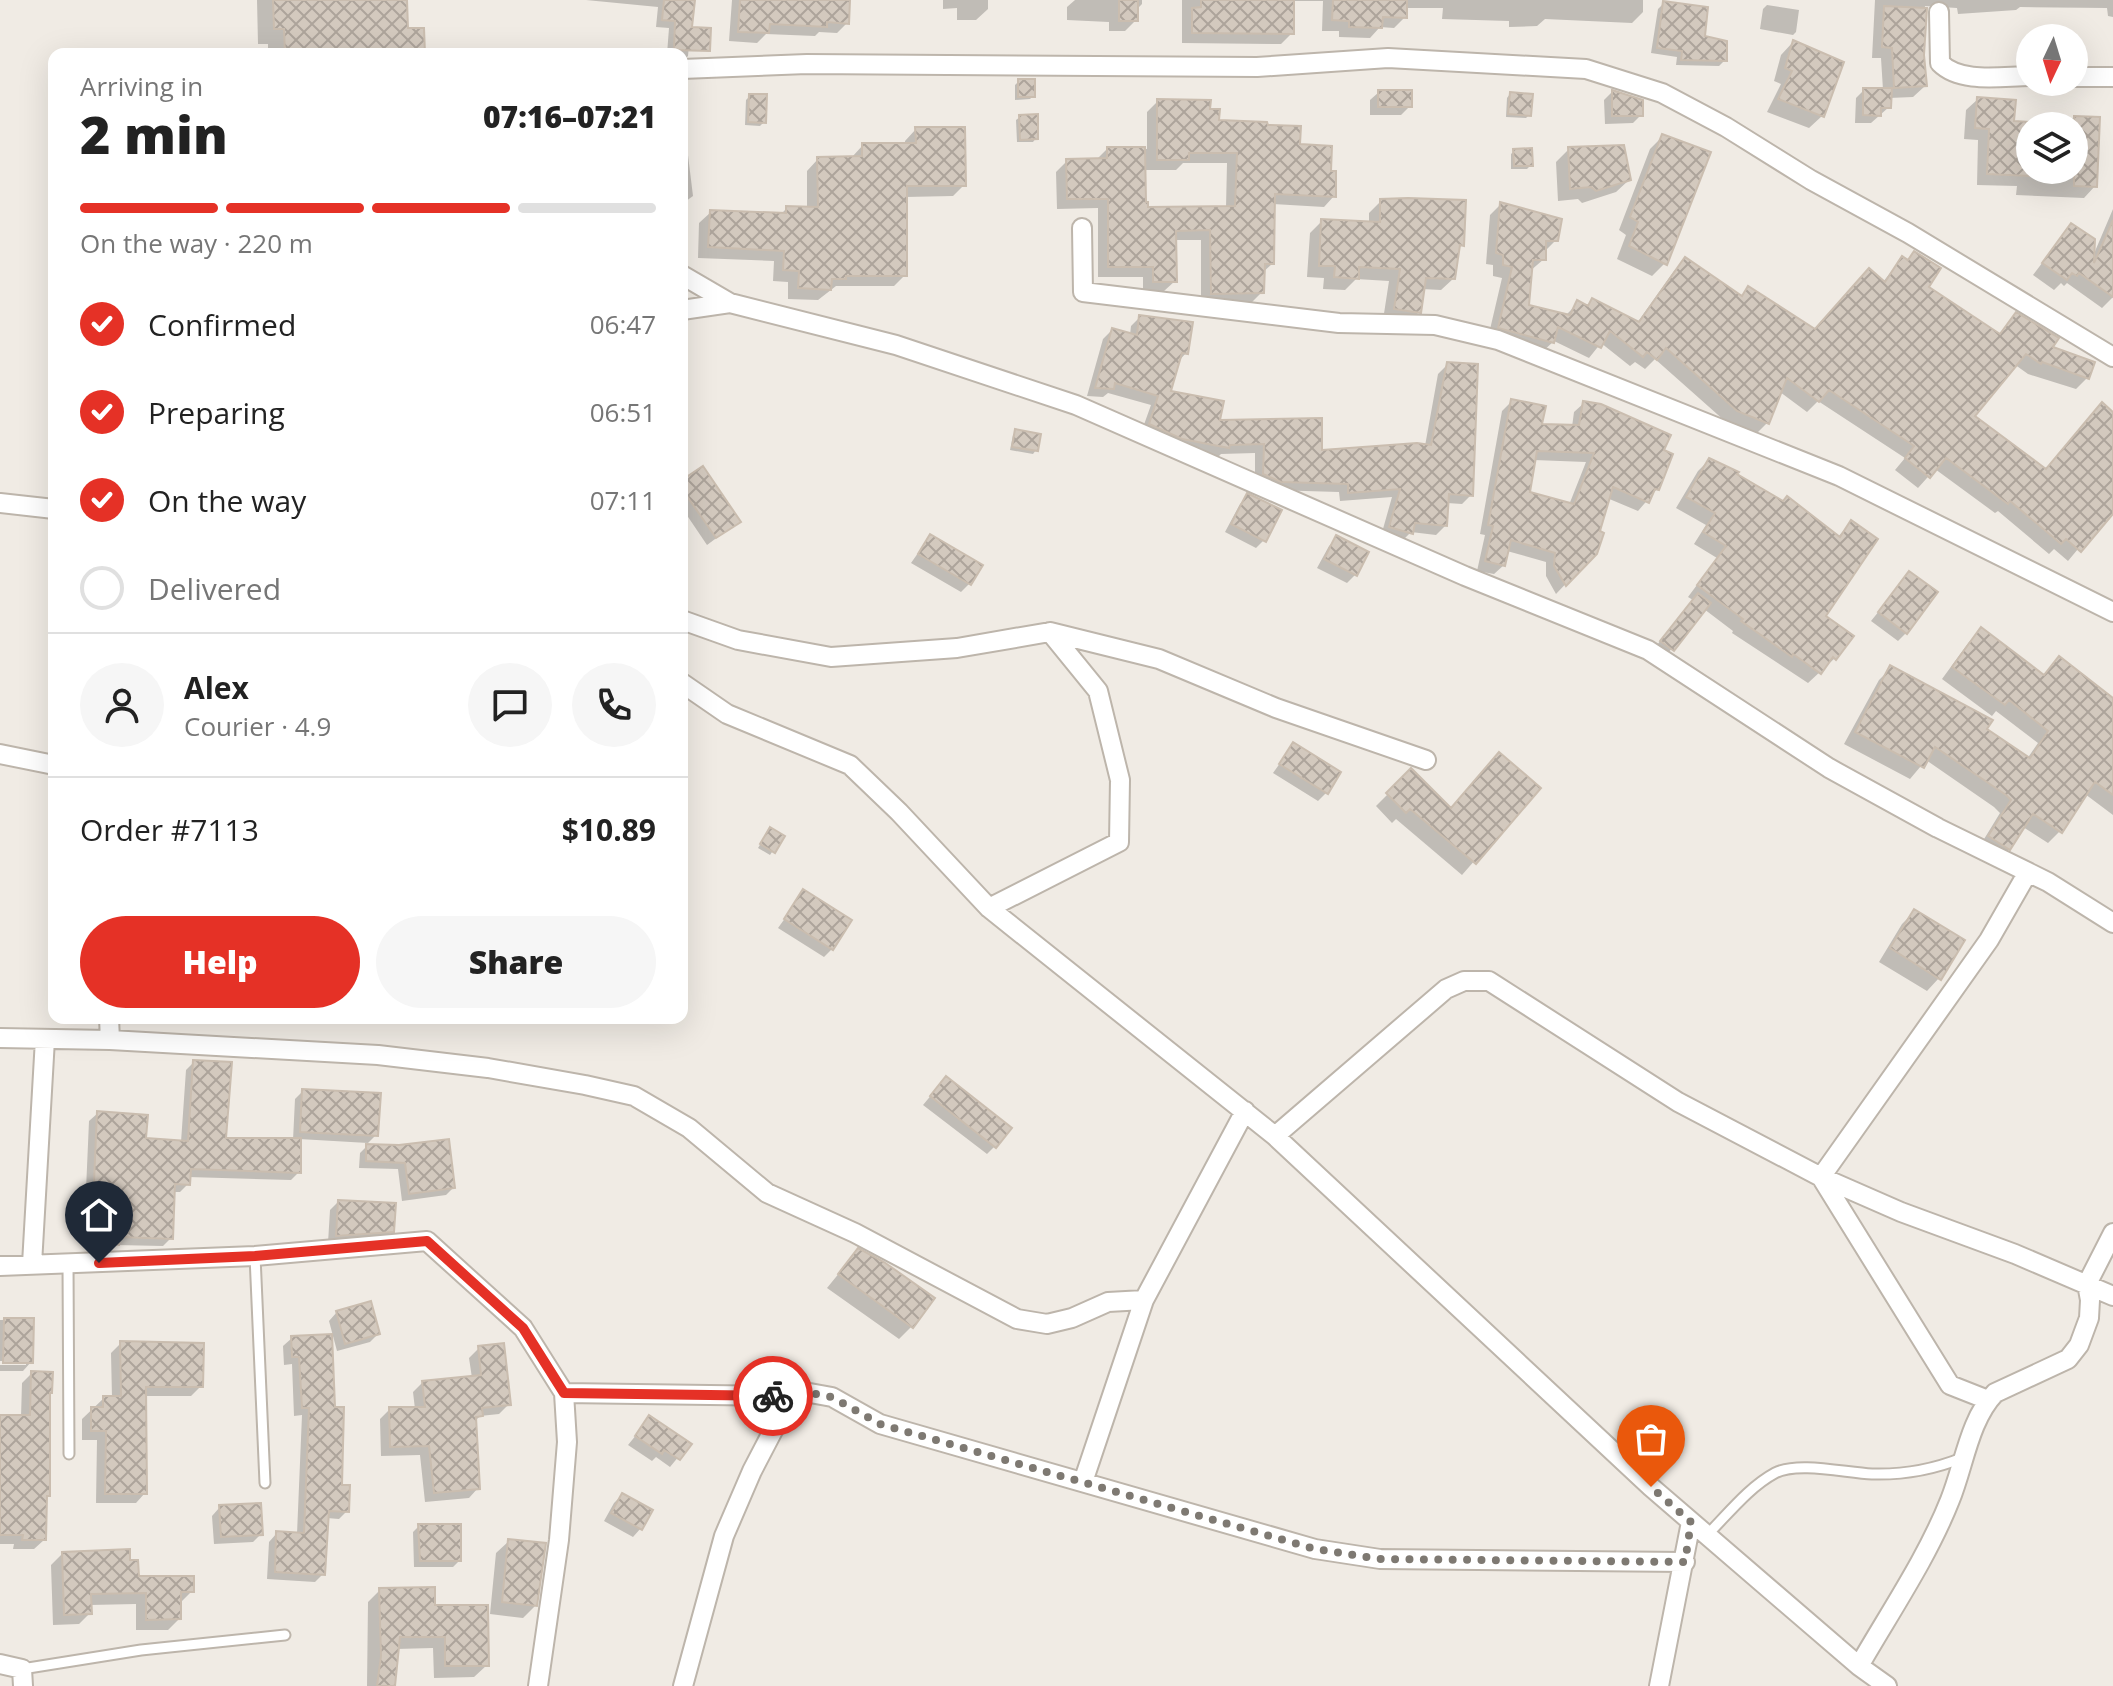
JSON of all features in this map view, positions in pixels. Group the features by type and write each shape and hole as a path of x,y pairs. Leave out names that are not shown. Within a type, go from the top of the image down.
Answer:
{"street":[{"path":"1939,12 1940,63 1949,72 2016,76"},
{"path":"688,69 807,64 1257,67 1388,58 1586,69 1662,93 1713,120 2113,357"},
{"path":"2088,77 2113,77"},
{"path":"1082,228 1083,292 1339,323 1435,325 1498,340 1839,476 2113,612"},
{"path":"688,278 730,303 896,345 1076,405 1465,576 1648,650 1829,768 2048,882 2113,923"},
{"path":"688,309 730,303"},
{"path":"0,503 48,508"},
{"path":"688,622 738,640 831,657 957,648 1050,632 1159,659 1276,708 1426,760"},
{"path":"989,908 1119,842 1120,780 1098,691 1050,632"},
{"path":"688,687 727,714 850,765 989,908 1275,1136 1691,1522 1859,1666 1887,1686"},
{"path":"0,754 48,764"},
{"path":"1821,1177 1989,940 2028,872"},
{"path":"1275,1136 1446,989 1464,981 1489,981 1678,1102 1821,1177 2113,1296"},
{"path":"109,1024 110,1040"},
{"path":"0,1038 110,1040 429,1059 634,1096 689,1128 767,1193 855,1233 1017,1319 1047,1324 1072,1318 1108,1302 1144,1300"},
{"path":"32,1264 45,1039"},
{"path":"1083,1482 1144,1300 1245,1111"},
{"path":"1821,1177 1950,1385 1988,1400"},
{"path":"1859,1666 1925,1551 1950,1500 1980,1414 1988,1400 1995,1393 2068,1359 2079,1345 2089,1318 2087,1284 2113,1233"},
{"path":"0,1266 255,1256 427,1241 523,1328 564,1393 567,1442 559,1540 538,1686"},
{"path":"564,1393 778,1396 810,1393 832,1397 880,1424 1315,1549 1350,1556 1380,1559 1685,1562"},
{"path":"683,1686 724,1536 778,1421 778,1396"},
{"path":"1659,1686 1691,1522"},
{"path":"0,1664 22,1678"}],"lane":[{"path":"255,1256 265,1483"},
{"path":"68,1264 69,1454"},
{"path":"1707,1535 1777,1472 1794,1467 1874,1474 1916,1472 1965,1457"},
{"path":"22,1678 141,1650 285,1635"}],"building":[{"path":"273,0 407,0 408,28 424,28 425,48 285,48 284,29 274,29"},
{"path":"664,0 695,0 692,27 711,28 710,51 674,48 675,21 662,20"},
{"path":"740,0 850,0 849,24 827,22 827,27 770,24 769,33 738,32"},
{"path":"1119,0 1138,0 1138,21 1119,21"},
{"path":"1201,0 1294,0 1294,34 1192,33 1192,8 1201,7"},
{"path":"1333,0 1407,0 1407,18 1383,17 1382,28 1349,27 1349,21 1332,20"},
{"path":"1663,1 1708,7 1705,36 1727,41 1727,61 1681,60 1682,51 1657,48"},
{"path":"1884,6 1927,8 1924,55 1927,86 1894,88 1892,48 1882,47"},
{"path":"1793,40 1844,62 1824,117 1778,99 1792,71 1785,68"},
{"path":"1018,79 1035,79 1035,97 1018,97"},
{"path":"1863,88 1892,88 1891,108 1881,108 1881,116 1863,115"},
{"path":"1378,90 1412,90 1412,107 1378,107"},
{"path":"1612,90 1643,100 1643,116 1612,116"},
{"path":"1510,92 1533,94 1531,116 1508,114"},
{"path":"749,94 767,94 766,123 748,122"},
{"path":"1977,97 2016,100 2016,175 1987,174 1989,129 1975,128"},
{"path":"1157,99 1211,100 1210,109 1220,109 1219,120 1301,126 1300,144 1332,146 1331,171 1336,171 1336,197 1275,194 1274,264 1265,264 1264,293 1211,294 1210,230 1176,231 1177,282 1153,282 1153,267 1108,267 1108,199 1067,199 1066,159 1107,158 1107,147 1145,147 1148,207 1235,206 1237,153 1189,153 1189,160 1157,160"},
{"path":"1038,114 1038,139 1020,140 1019,115"},
{"path":"2088,117 2100,117 2097,187 2074,186 2088,184"},
{"path":"915,127 965,127 966,186 907,186 907,276 846,276 846,279 832,279 831,290 798,288 799,271 783,270 784,251 708,247 710,210 786,213 786,206 818,207 817,157 862,156 862,143 916,143"},
{"path":"1662,134 1711,152 1667,265 1629,246 1638,222 1630,217"},
{"path":"1624,145 1631,180 1596,191 1591,187 1570,189 1568,147"},
{"path":"1532,148 1533,166 1514,166 1513,149"},
{"path":"1380,199 1466,200 1464,246 1460,245 1455,279 1426,278 1421,313 1394,309 1400,269 1359,267 1359,279 1334,277 1335,266 1319,266 1321,219 1380,222"},
{"path":"1500,202 1562,219 1558,241 1546,241 1546,260 1533,260 1529,305 1570,315 1577,300 1588,306 1592,298 1639,322 1685,257 1742,296 1748,286 1815,329 1869,268 1885,282 1902,256 1908,260 1914,251 1941,268 1929,287 2000,334 2016,312 2059,338 2053,347 2095,362 2089,379 2041,364 2026,354 1975,416 2046,469 2102,402 2113,412 2113,514 2081,552 2066,539 2061,544 2010,501 2008,504 1946,458 1930,478 1905,458 1914,446 1829,390 1819,402 1787,378 1769,424 1737,411 1666,348 1657,360 1647,352 1643,357 1610,331 1601,348 1558,327 1554,343 1498,328 1512,267 1503,265 1503,255 1496,253"},
{"path":"2113,220 2113,297 2079,273 2077,276 2072,273 2067,280 2042,263 2071,223 2095,239 2094,263"},
{"path":"1139,315 1193,322 1188,354 1182,353 1171,391 1224,401 1220,420 1322,418 1322,450 1417,443 1431,445 1447,362 1478,364 1473,496 1449,494 1447,526 1415,523 1413,534 1389,527 1400,489 1348,493 1348,484 1281,482 1263,474 1264,444 1230,445 1229,448 1182,439 1149,424 1158,396 1115,383 1114,389 1095,388 1112,328 1137,335"},
{"path":"1511,399 1546,406 1542,424 1579,425 1583,401 1601,404 1671,435 1664,450 1673,454 1659,490 1655,489 1649,503 1613,487 1600,531 1604,533 1597,554 1566,586 1554,566 1555,553 1511,540 1505,566 1485,561 1493,526 1488,525","holes":["1537,451 1594,453 1574,504 1530,492"]},
{"path":"1015,429 1041,434 1038,451 1012,447"},
{"path":"1709,458 1739,472 1737,474 1783,501 1787,496 1840,537 1851,520 1878,539 1826,616 1854,636 1821,674 1741,621 1743,619 1697,585 1726,546 1703,532 1715,513 1686,497"},
{"path":"703,466 741,522 716,538 688,498 688,476"},
{"path":"1247,493 1282,510 1266,542 1231,524"},
{"path":"930,534 983,565 971,585 918,554"},
{"path":"1336,535 1369,552 1357,576 1324,559"},
{"path":"1909,571 1938,592 1907,634 1878,612"},
{"path":"1698,593 1711,603 1674,651 1660,641"},
{"path":"1981,627 2044,675 2059,656 2113,698 2113,795 2095,782 2062,833 2033,814 2010,850 1988,836 2011,800 2006,795 1935,747 1924,768 1855,732 1890,665 1993,720 1987,729 2030,758 2048,731 2009,700 2005,705 1952,667"},
{"path":"1293,742 1341,772 1328,794 1279,764"},
{"path":"1499,752 1541,788 1476,864 1410,809 1406,813 1386,793 1411,768 1451,808"},
{"path":"770,827 785,836 775,853 760,844"},
{"path":"803,889 852,920 833,950 784,919"},
{"path":"1914,909 1965,940 1941,980 1890,948"},
{"path":"193,1060 232,1062 226,1138 301,1138 301,1173 191,1169 190,1185 175,1184 173,1239 120,1237 119,1245 96,1242 105,1183 94,1182 97,1111 148,1115 146,1138 188,1141"},
{"path":"946,1076 1012,1128 996,1148 930,1096"},
{"path":"302,1089 381,1093 378,1136 300,1132"},
{"path":"449,1139 455,1188 409,1194 405,1163 366,1161 366,1144 399,1145"},
{"path":"338,1200 396,1203 394,1232 336,1236"},
{"path":"858,1248 884,1262 935,1298 913,1328 838,1274"},
{"path":"371,1301 380,1334 345,1344 336,1311"},
{"path":"4,1318 34,1318 33,1363 3,1363"},
{"path":"332,1334 335,1407 344,1407 342,1485 350,1485 349,1512 329,1511 325,1575 275,1572 276,1531 304,1533 309,1408 302,1408 299,1357 292,1357 291,1336"},
{"path":"120,1341 204,1343 203,1387 146,1387 147,1494 105,1494 106,1431 91,1431 91,1407 103,1407 103,1396 121,1396"},
{"path":"504,1343 511,1405 482,1408 483,1416 476,1417 480,1489 434,1493 429,1446 390,1447 389,1407 425,1407 422,1381 481,1375 478,1346"},
{"path":"31,1371 53,1372 46,1540 22,1540 23,1535 0,1535 0,1415 30,1415"},
{"path":"649,1415 692,1444 680,1460 664,1450 662,1454 635,1436"},
{"path":"622,1493 653,1510 642,1530 611,1513"},
{"path":"261,1503 263,1535 221,1537 219,1505"},
{"path":"418,1524 461,1524 461,1561 420,1561"},
{"path":"508,1539 546,1543 537,1606 502,1602"},
{"path":"130,1549 130,1560 138,1560 139,1576 194,1576 194,1592 181,1592 181,1619 146,1620 146,1593 91,1594 92,1614 64,1615 62,1552"},
{"path":"435,1587 435,1605 488,1605 489,1666 445,1666 445,1637 400,1637 395,1686 377,1686 381,1656 379,1588"}],"way so far":[{"path":"773,1396 810,1393 832,1397 880,1424 1315,1549 1350,1556 1380,1559 1685,1562 1691,1522 1651,1487"}],"route":[{"path":"99,1263 255,1256 427,1241 523,1328 564,1393 773,1396"}]}
